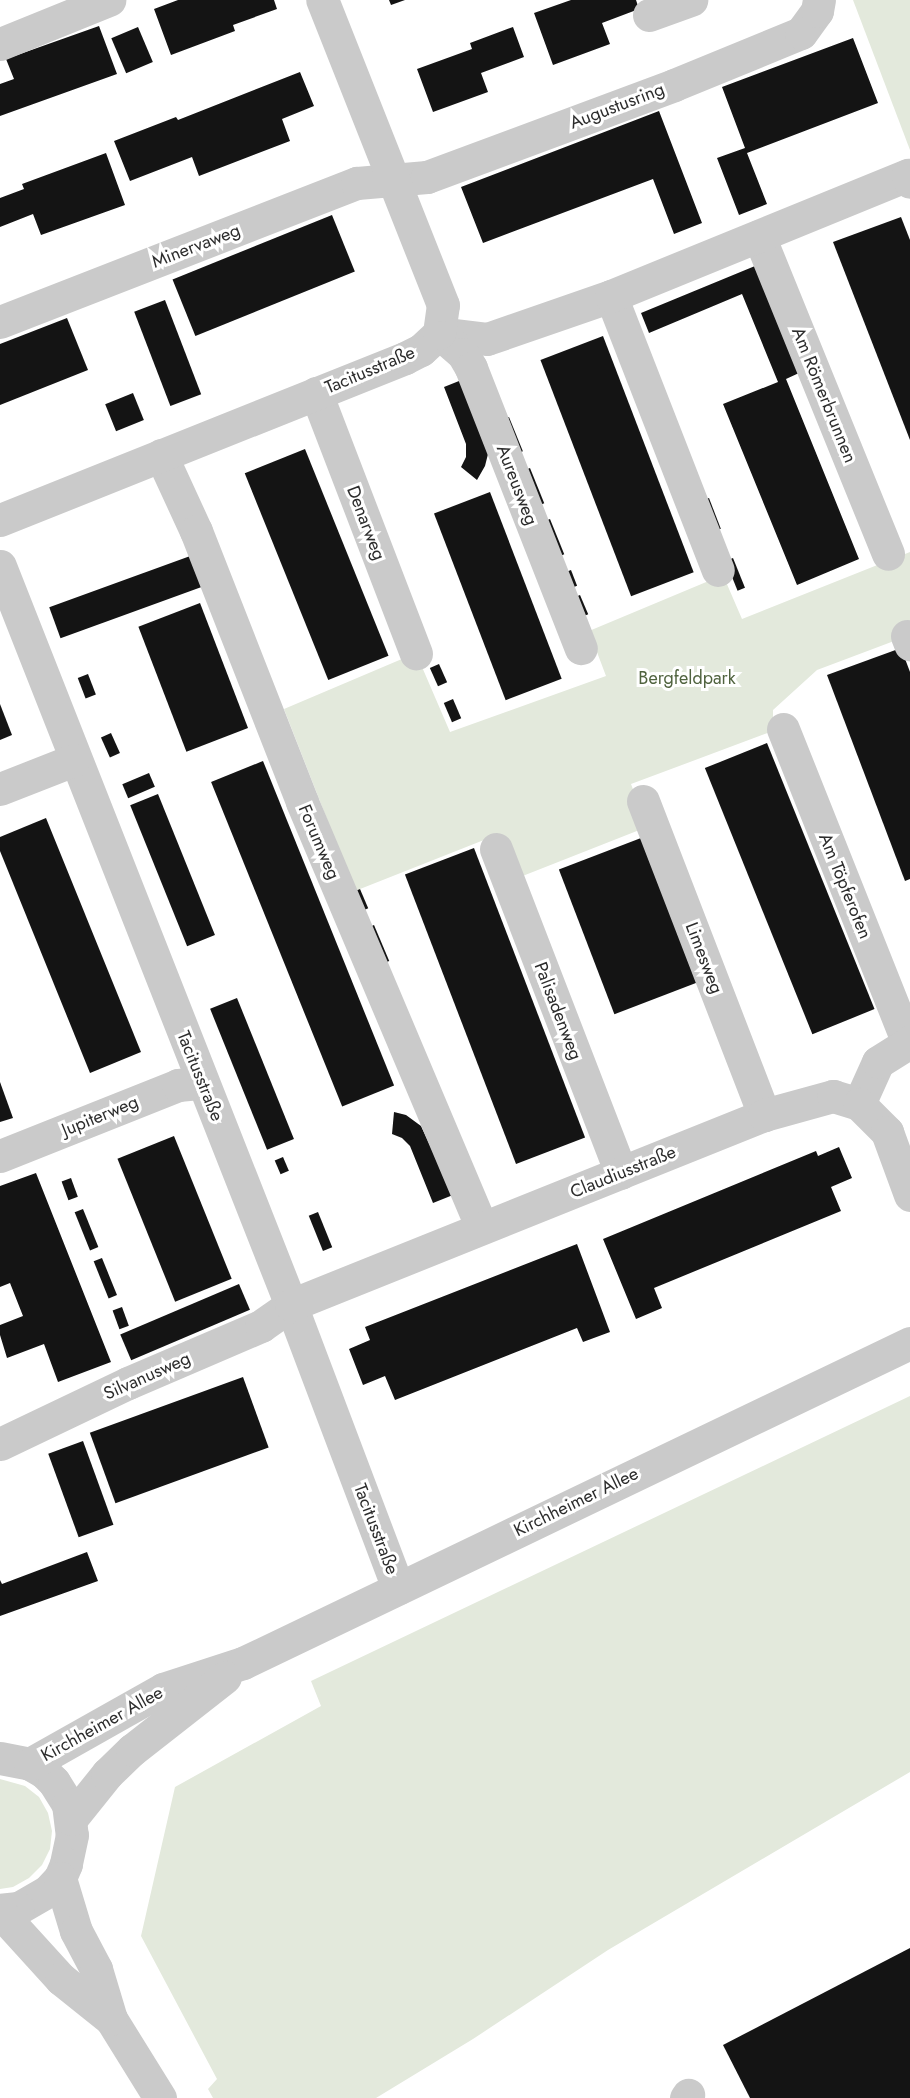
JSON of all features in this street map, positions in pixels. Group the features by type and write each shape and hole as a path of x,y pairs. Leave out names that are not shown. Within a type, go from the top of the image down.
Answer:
{"street":[{"path":"0,44 110,0"},
{"path":"322,0 443,305 439,333 487,339 611,296 909,179"},
{"path":"649,15 691,0"},
{"name":"Augustusring","path":"394,179 427,177 778,44 801,33 817,11 819,0"},
{"name":"Minervaweg","path":"0,322 357,183 394,179"},
{"name":"Am Römerbrunnen","path":"759,236 888,554"},
{"path":"611,296 718,570"},
{"name":"Tacitusstraße","path":"0,520 405,358 421,350 439,333"},
{"name":"Aureusweg","path":"439,333 463,354 471,368 581,648"},
{"name":"Denarweg","path":"316,393 416,653"},
{"name":"Forumweg","path":"161,455 196,531 302,802 482,1228"},
{"name":"Tacitusstraße","path":"0,566 74,760 291,1305 398,1588"},
{"name":"Am Töpferofen","path":"783,729 909,1043 878,1062 859,1104"},
{"path":"0,789 74,760"},
{"name":"Limesweg","path":"643,801 764,1115"},
{"name":"Palisadenweg","path":"496,849 621,1173"},
{"name":"Jupiterweg","path":"0,1156 178,1085 202,1083"},
{"name":"Claudiusstraße","path":"291,1305 764,1115 833,1096 859,1104"},
{"path":"859,1104 886,1132 910,1195"},
{"name":"Silvanusweg","path":"0,1444 129,1383 261,1326 291,1305"},
{"name":"Kirchheimer Allee","path":"15,1761 163,1689 243,1663 910,1343"},
{"name":"Kirchheimer Allee","path":"71,1819 107,1774 132,1750 243,1663"},
{"path":"0,1911 18,1908 34,1901 60,1878 70,1850 71,1819 68,1804 54,1782 44,1772 15,1761"},
{"path":"60,1878 76,1931 96,1969 111,2019 160,2098"},
{"path":"0,1911 61,1979 111,2019"}],"green space":[{"path":"853,0 910,0 910,150"},
{"name":"Bergfeldpark","path":"910,552 910,635 817,670 773,710 773,731 631,784 647,827 505,883 489,838 355,891 284,709 416,653 450,732 606,676 589,631 723,575 742,619"},
{"path":"910,1396 910,1772 608,1950 473,2039 376,2098 213,2098 208,2089 217,2079 141,1936 175,1787 321,1706 311,1681"},
{"path":"0,1779 25,1786 39,1797 48,1813 52,1831 50,1849 42,1865 29,1878 13,1887 0,1889"}],"building":[{"path":"178,0 274,0 277,9 233,25 235,31 171,55 154,9"},
{"path":"389,0 405,0 391,5"},
{"path":"571,0 636,0 639,9 602,23 610,44 553,65 534,13"},
{"path":"99,26 117,74 0,116 0,84 14,79 6,59"},
{"path":"138,27 153,62 126,73 111,38"},
{"path":"513,27 524,57 481,73 488,92 433,112 417,69 472,49 470,43"},
{"path":"853,38 878,103 747,153 767,204 739,215 717,158 745,148 722,87"},
{"path":"300,72 314,106 282,119 290,141 199,176 192,157 130,181 114,141 176,117 178,120"},
{"path":"659,111 702,223 674,234 653,179 483,243 461,187"},
{"path":"106,153 125,205 41,235 33,214 0,227 0,198 24,189 22,184"},
{"path":"332,215 355,272 195,336 173,279"},
{"path":"901,217 910,240 910,440 833,242"},
{"path":"755,266 799,373 786,379 859,559 797,585 723,404 778,382 742,294 649,333 641,313"},
{"path":"165,300 201,394 170,406 134,312"},
{"path":"67,318 88,370 0,405 0,344"},
{"path":"603,336 694,572 631,596 540,360"},
{"path":"464,379 489,450 485,466 477,480 461,467 466,457 466,444 444,387"},
{"path":"133,393 144,420 116,431 105,404"},
{"path":"509,417 523,451 515,455 501,420"},
{"path":"305,449 389,656 328,680 245,473"},
{"path":"530,468 544,503 535,507 521,472"},
{"path":"490,492 562,679 506,700 434,514"},
{"path":"709,498 721,529 713,532 702,501"},
{"path":"550,519 564,554 555,558 541,523"},
{"path":"193,555 204,586 61,638 49,607"},
{"path":"733,558 745,588 738,591 726,561"},
{"path":"571,570 577,586 567,590 561,574"},
{"path":"580,595 588,614 580,618 572,599"},
{"path":"200,603 248,728 186,752 138,627"},
{"path":"901,648 910,672 910,879 905,881 827,675"},
{"path":"439,664 447,682 438,686 430,668"},
{"path":"88,674 96,695 86,698 78,678"},
{"path":"453,699 461,718 452,722 444,703"},
{"path":"0,704 12,735 0,740"},
{"path":"111,733 120,753 110,758 101,737"},
{"path":"767,743 875,1009 812,1034 705,768"},
{"path":"263,761 394,1086 342,1106 211,782"},
{"path":"149,773 155,787 128,798 122,784"},
{"path":"158,794 215,935 187,946 130,805"},
{"path":"46,818 141,1052 90,1073 0,851 0,837"},
{"path":"641,838 697,983 614,1014 559,870"},
{"path":"474,848 585,1137 516,1164 405,875"},
{"path":"360,889 368,908 359,912 351,893"},
{"path":"374,925 389,961 380,965 365,929"},
{"path":"237,998 294,1139 267,1150 210,1009"},
{"path":"0,1082 13,1118 0,1122"},
{"path":"394,1112 406,1115 421,1126 453,1195 433,1203 410,1146 402,1138 392,1134"},
{"path":"174,1136 232,1279 175,1302 117,1159"},
{"path":"839,1147 852,1178 831,1187 841,1211 654,1288 662,1308 636,1319 603,1239 816,1151 818,1156"},
{"path":"283,1157 289,1171 281,1174 275,1161"},
{"path":"36,1173 111,1362 58,1382 44,1344 7,1358 0,1335 0,1325 23,1316 10,1283 0,1287 0,1186"},
{"path":"71,1178 78,1197 68,1200 62,1181"},
{"path":"83,1209 98,1247 90,1250 75,1212"},
{"path":"318,1212 332,1247 323,1251 309,1216"},
{"path":"577,1244 610,1332 583,1342 577,1328 395,1400 385,1376 363,1385 349,1349 370,1340 365,1327"},
{"path":"102,1258 117,1295 109,1298 94,1261"},
{"path":"239,1284 250,1310 131,1360 120,1334"},
{"path":"122,1307 129,1326 119,1329 113,1310"},
{"path":"243,1377 269,1447 115,1503 90,1433"},
{"path":"83,1441 113,1525 79,1537 48,1454"},
{"path":"87,1552 98,1581 0,1616 0,1580 2,1584"},
{"path":"910,1948 910,2098 750,2098 723,2045"}]}
